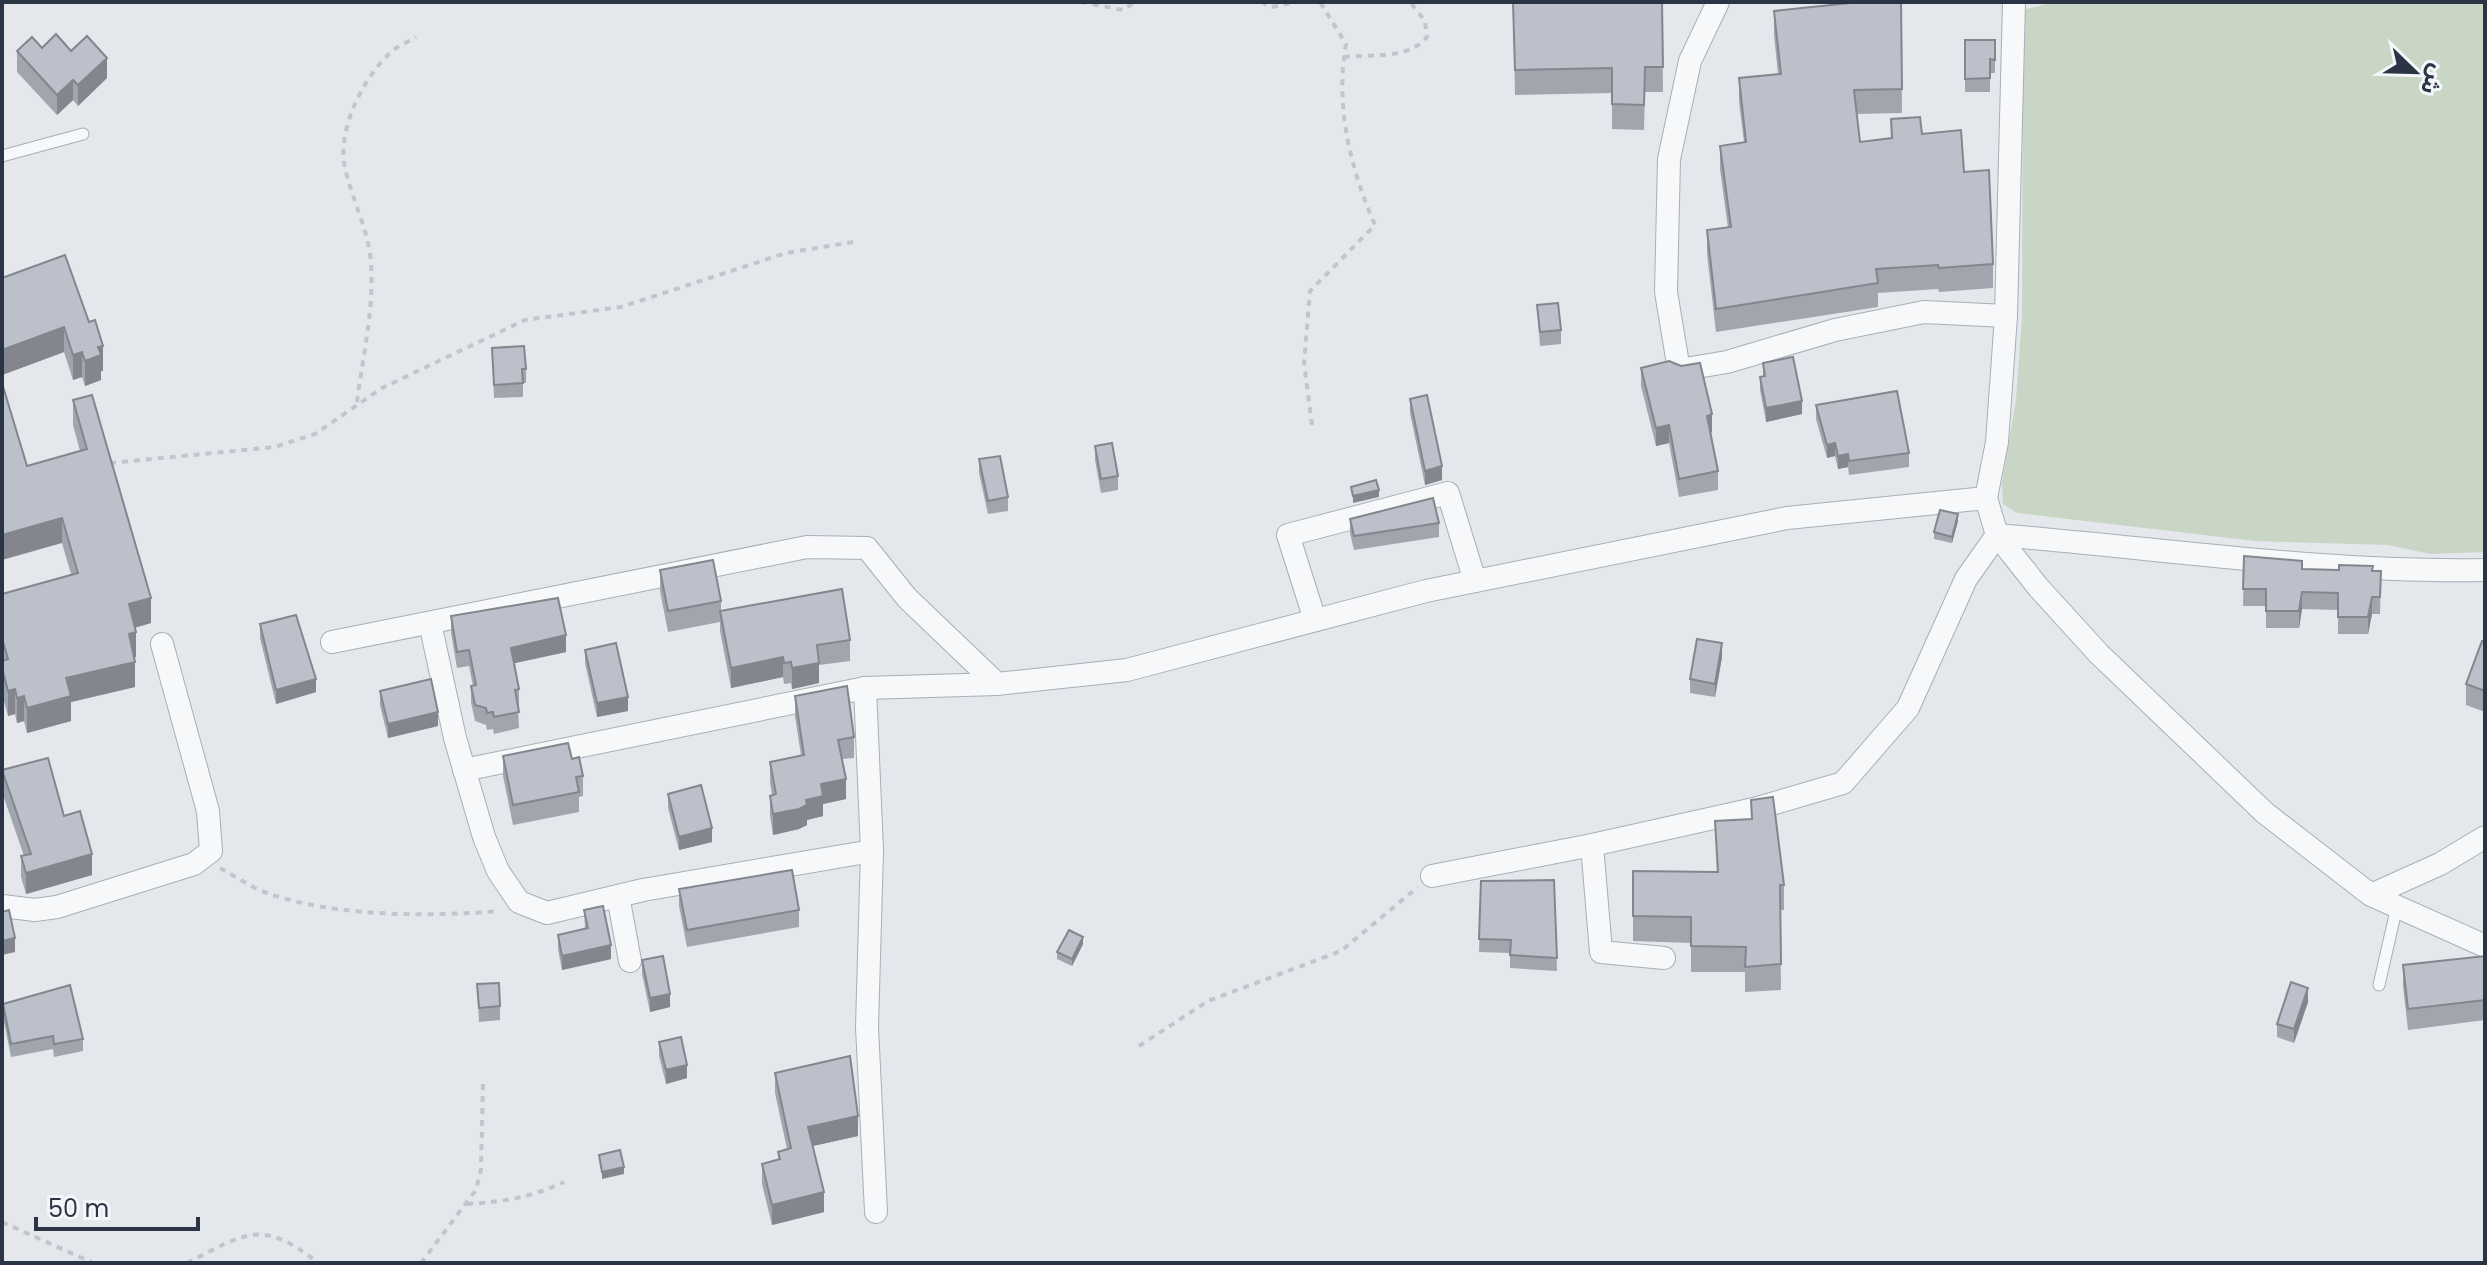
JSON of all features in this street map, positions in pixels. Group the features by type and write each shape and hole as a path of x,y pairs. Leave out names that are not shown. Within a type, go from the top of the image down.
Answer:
{"street":[{"path":"1718,2 1690,61 1669,159 1666,292 1679,370 1727,362 1835,330 1924,312 2006,316"},
{"path":"2014,2 2006,316 1997,442 1986,498 1997,535 2038,587 2175,727 2265,813 2371,895 2485,946"},
{"path":"1315,620 1288,535 1448,493 1475,581"},
{"path":"464,770 865,688 997,684 1127,670 1475,581 1787,518 1986,498"},
{"path":"1997,535 2143,552 2434,571 2485,570"},
{"path":"1432,876 1754,809 1843,783 1908,708 1966,579 1997,535"},
{"path":"332,642 807,547 851,545 867,548 907,598 997,684"},
{"path":"430,623 464,770 498,871 519,902 539,911 566,910 618,896 872,851"},
{"path":"2,906 35,910 57,907 204,859 211,851 208,811 162,644"},
{"path":"865,688 872,851 867,1027 876,1212"},
{"path":"2371,895 2440,864 2485,837"},
{"path":"1592,845 1601,952 1664,958"},
{"path":"618,896 630,961"}],"lane":[{"path":"2,156 83,134"},
{"path":"2379,985 2397,906"}],"path":[{"path":"1081,2 1123,10 1135,2"},
{"path":"1261,2 1272,7 1295,2"},
{"path":"1312,425 1304,363 1310,291 1375,225 1362,197 1345,130 1341,73 1346,44 1320,2"},
{"path":"1344,57 1399,53 1421,45 1427,37 1425,21 1410,2"},
{"path":"357,403 369,338 371,258 344,160 346,134 354,108 371,77 391,51 416,37"},
{"path":"106,464 275,447 315,434 357,403 426,365 525,320 621,307 786,253 859,241"},
{"path":"204,859 261,891 298,902 368,912 539,911"},
{"path":"1139,1046 1208,1001 1341,951 1432,876"},
{"path":"421,1263 476,1190 481,1169 483,1082"},
{"path":"467,1204 503,1202 541,1193 564,1182"},
{"path":"2,1222 93,1263"},
{"path":"187,1263 250,1234 268,1232 286,1240 318,1263"}],"green space":[{"path":"2054,2 2485,2 2485,552 2430,554 2388,545 2255,541 2017,513 2003,504 2002,483 2016,400 2022,317 2023,10"}],"building":[{"path":"1513,2 1662,2 1663,67 1645,67 1644,105 1612,104 1612,68 1515,70"},
{"path":"1860,2 1901,2 1902,89 1854,90 1860,142 1892,138 1891,119 1920,117 1922,134 1961,130 1964,172 1989,170 1993,264 1876,269 1878,283 1716,309 1707,230 1731,227 1720,146 1746,142 1739,78 1781,74 1774,11"},
{"path":"56,34 71,51 87,36 107,58 78,85 73,80 57,95 17,51 32,37 42,48"},
{"path":"1965,40 1995,40 1995,60 1990,59 1990,78 1965,79"},
{"path":"65,255 89,322 95,320 103,346 98,347 101,355 85,361 82,352 73,355 64,327 2,350 2,278"},
{"path":"1558,303 1561,330 1540,332 1537,305"},
{"path":"524,346 526,369 522,369 523,383 494,385 492,348"},
{"path":"1793,357 1802,401 1766,408 1760,377 1765,376 1763,363"},
{"path":"1669,361 1681,366 1700,363 1712,414 1707,416 1718,471 1679,479 1669,425 1656,428 1641,368"},
{"path":"2,383 27,466 87,449 73,400 92,395 151,598 129,604 136,632 129,634 135,662 66,678 71,696 27,708 24,696 17,698 15,689 8,691 2,668 2,661 8,659 2,638 2,594 78,573 62,518 2,535"},
{"path":"1897,391 1909,453 1849,461 1848,454 1838,456 1835,443 1827,445 1816,405"},
{"path":"1427,395 1442,466 1425,471 1410,399"},
{"path":"1112,443 1118,476 1101,479 1095,446"},
{"path":"1000,456 1008,497 988,501 979,459"},
{"path":"1376,480 1379,490 1353,496 1351,487"},
{"path":"1433,498 1439,523 1354,536 1350,519"},
{"path":"1940,510 1958,514 1952,537 1934,532"},
{"path":"2244,556 2302,561 2302,569 2339,570 2339,565 2373,566 2372,571 2381,571 2380,597 2372,597 2368,617 2338,617 2338,593 2302,592 2299,611 2266,611 2266,589 2243,589"},
{"path":"713,560 721,601 668,611 660,570"},
{"path":"842,589 850,640 817,645 819,663 792,668 791,662 784,663 783,657 731,668 720,611"},
{"path":"558,598 566,635 511,648 519,689 515,690 519,712 494,717 493,712 487,713 486,708 475,705 471,686 476,685 469,650 457,652 451,616"},
{"path":"296,615 316,679 276,690 260,624"},
{"path":"1697,639 1722,643 1715,684 1690,679"},
{"path":"2482,641 2485,642 2485,691 2466,684"},
{"path":"616,643 628,697 597,703 585,650"},
{"path":"431,679 438,712 388,724 380,691"},
{"path":"847,686 854,737 838,740 846,779 821,784 823,796 806,800 807,805 799,809 773,814 770,796 776,794 770,762 804,755 795,696"},
{"path":"568,743 572,759 579,757 583,776 576,777 579,792 513,805 503,756"},
{"path":"48,758 64,816 80,811 92,854 26,873 21,856 31,854 2,770"},
{"path":"701,785 712,828 679,837 668,794"},
{"path":"1773,797 1784,885 1780,885 1781,964 1745,967 1746,947 1691,946 1691,917 1633,916 1633,871 1718,872 1715,821 1752,819 1751,800"},
{"path":"792,870 799,910 687,930 679,889"},
{"path":"1554,880 1557,958 1510,955 1511,940 1479,939 1481,881"},
{"path":"603,906 611,945 562,956 558,935 588,928 584,910"},
{"path":"9,910 15,938 2,941 2,912"},
{"path":"1069,930 1083,937 1072,959 1057,952"},
{"path":"663,956 670,994 650,998 642,960"},
{"path":"2485,956 2485,1000 2408,1009 2403,965"},
{"path":"2291,982 2308,988 2294,1029 2277,1024"},
{"path":"499,983 500,1006 479,1008 477,984"},
{"path":"70,985 83,1039 54,1044 53,1036 11,1044 3,1004"},
{"path":"681,1037 687,1065 666,1070 659,1042"},
{"path":"850,1056 858,1116 808,1127 824,1192 772,1205 762,1164 780,1159 778,1152 791,1148 775,1073"},
{"path":"620,1150 624,1167 602,1172 599,1155"}]}
